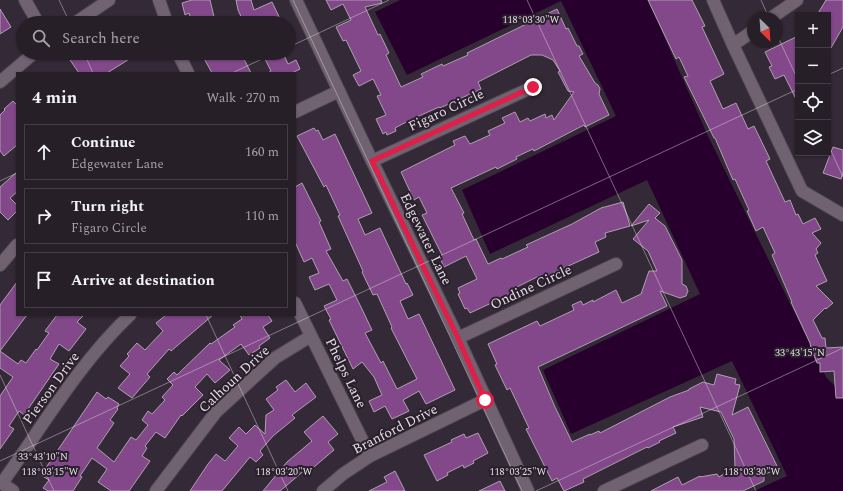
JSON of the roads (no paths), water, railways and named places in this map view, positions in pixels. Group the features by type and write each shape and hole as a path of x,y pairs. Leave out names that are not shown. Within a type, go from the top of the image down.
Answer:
{"street":[{"path":"25,0 34,16"},
{"path":"86,16 110,0"},
{"path":"159,0 165,16"},
{"name":"Edgewater Lane","path":"296,0 458,338 485,400 528,491"},
{"path":"713,0 732,45 802,191 843,215"},
{"path":"780,12 797,0"},
{"path":"732,45 747,35"},
{"path":"0,82 26,60"},
{"path":"182,60 188,72"},
{"name":"Figaro Circle","path":"372,161 533,87"},
{"path":"296,112 339,91"},
{"path":"0,265 16,246"},
{"name":"Ondine Circle","path":"458,338 616,264"},
{"name":"Phelps Lane","path":"296,304 370,456"},
{"name":"Pierson Drive","path":"1,482 83,368 112,333 129,316"},
{"name":"Calhoun Drive","path":"156,491 216,412 275,358 311,336"},
{"name":"Branford Drive","path":"323,491 343,474 370,456 485,400"},
{"path":"604,491 702,445"},
{"path":"1,482 13,491"}]}
